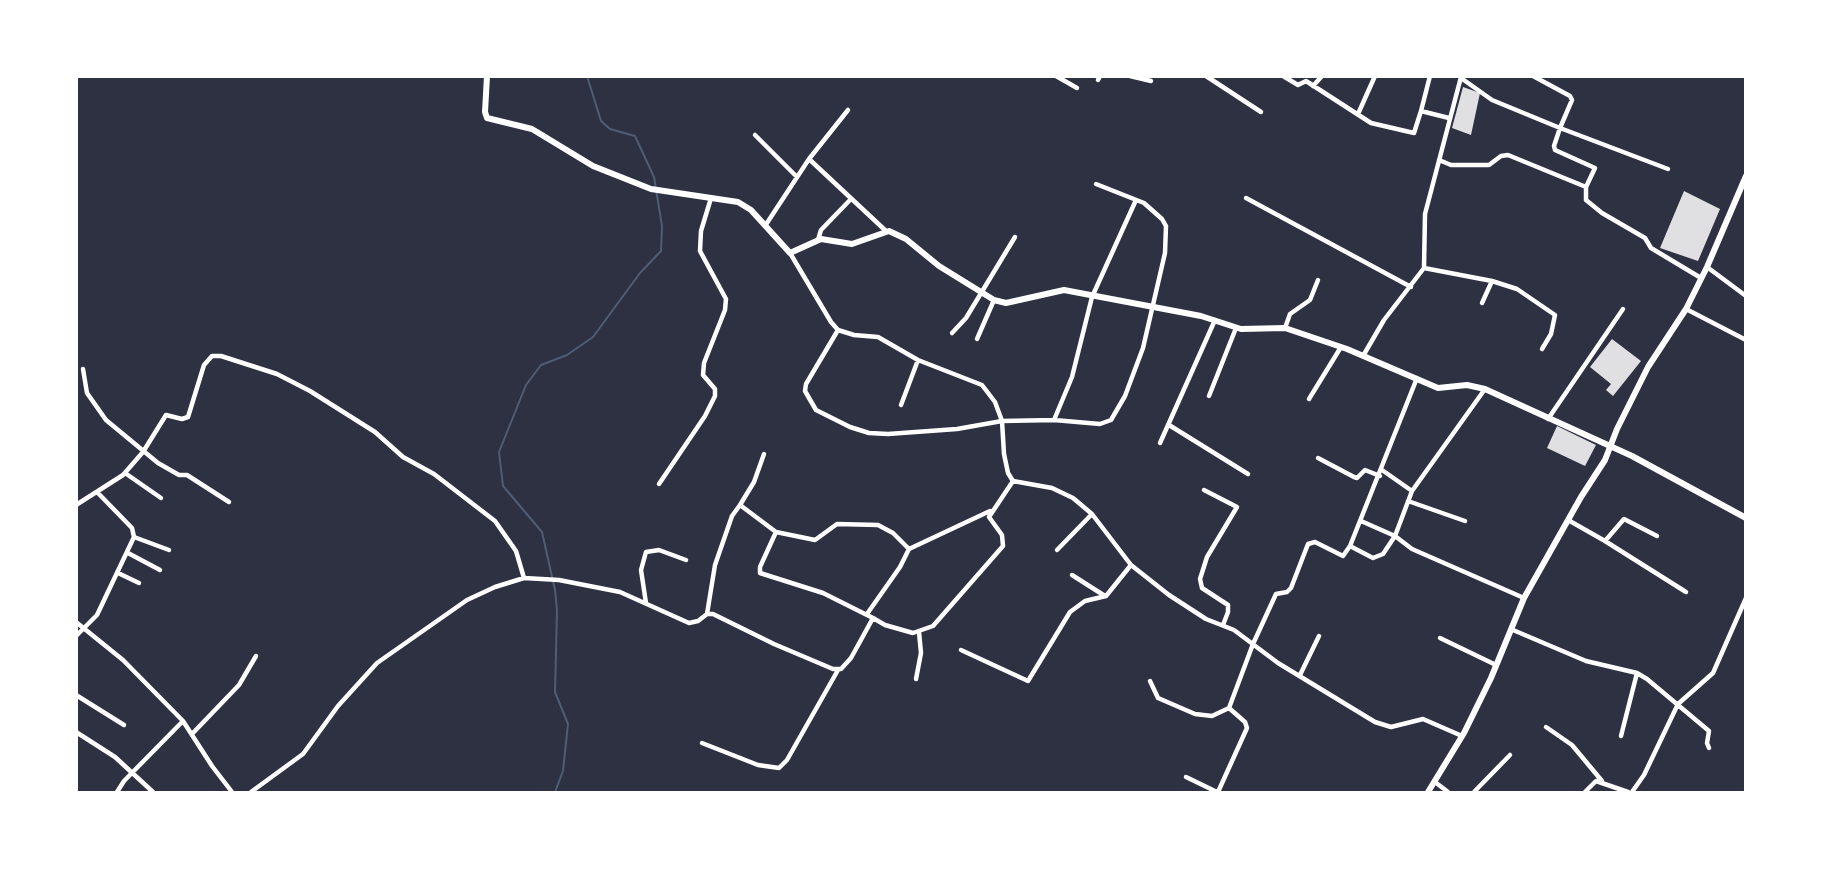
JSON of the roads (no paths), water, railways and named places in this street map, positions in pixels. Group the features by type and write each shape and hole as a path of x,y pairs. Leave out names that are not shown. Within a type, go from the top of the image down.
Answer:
{"street":[{"path":"487,76 484,112 488,118 532,129 593,166 651,189 664,193 732,200 744,205 790,253 838,330 854,335 874,336 918,360 982,385 995,402 1002,421 1006,464 1013,481"},
{"path":"1056,76 1077,88"},
{"path":"1130,76 1151,81"},
{"path":"1206,76 1261,112"},
{"path":"1282,76 1298,85 1306,81 1371,123 1414,133 1430,76"},
{"path":"1313,86 1323,76"},
{"path":"1358,114 1375,76"},
{"path":"1533,76 1570,96 1572,100 1554,146 1555,150 1595,168 1586,187 1586,201 1645,238 1651,248 1701,278"},
{"path":"1363,356 1384,320 1424,268 1425,214 1461,77 1492,100 1668,170"},
{"path":"765,226 809,159 848,110"},
{"path":"1421,111 1449,118"},
{"path":"755,135 797,177"},
{"path":"1439,160 1451,165 1489,165 1501,156 1508,155 1586,187"},
{"path":"809,159 850,200 886,231 906,238 939,266 994,300 1006,303 1064,290 1092,297 1154,306 1253,331 1285,328 1341,347 1438,388 1467,385 1485,389 1611,446 1710,496 1746,518"},
{"path":"1428,792 1462,736 1513,630 1524,598 1605,460 1648,367 1686,309 1707,267 1746,176"},
{"path":"838,330 806,384 807,398 816,410 850,427 878,434 957,429 1002,421 1054,420 1100,424 1111,420 1125,396 1143,348 1165,253 1166,226 1154,210 1096,184"},
{"path":"659,484 705,416 715,396 715,389 703,375 704,363 725,310 726,299 700,251 701,231 711,198"},
{"path":"1246,198 1411,286"},
{"path":"818,240 821,230 850,200"},
{"path":"1054,420 1072,377 1092,297 1136,200"},
{"path":"790,253 818,240 852,244 886,231"},
{"path":"952,333 982,293 1015,237"},
{"path":"1707,267 1746,296"},
{"path":"1424,268 1492,281 1517,289 1555,315 1551,334 1542,349"},
{"path":"1285,328 1290,314 1310,300 1318,280"},
{"path":"1482,303 1492,281"},
{"path":"977,339 994,300"},
{"path":"1548,419 1623,309"},
{"path":"1686,309 1746,340"},
{"path":"1160,443 1215,320"},
{"path":"1209,396 1236,328"},
{"path":"1310,399 1341,347"},
{"path":"76,505 125,473 143,452 166,415 182,419 188,417 208,359 221,356 277,374 326,401 375,432 403,457 434,474 495,521 511,542 524,578"},
{"path":"901,405 918,360"},
{"path":"83,369 84,383 91,402 143,452 179,475 187,475 229,502"},
{"path":"1150,681 1158,698 1195,714 1212,716 1229,708 1253,644 1276,594 1287,592 1291,588 1308,544 1315,542 1343,556 1350,546 1380,476 1417,378"},
{"path":"1350,546 1373,558 1383,554 1395,537 1412,490 1485,389"},
{"path":"1169,425 1248,474"},
{"path":"251,792 303,754 338,706 377,663 467,600 495,587 524,578 559,580 612,590 690,623 698,621 707,614 715,565 732,516 754,482 764,454"},
{"path":"1318,458 1357,478 1365,470 1380,476"},
{"path":"1382,470 1412,490"},
{"path":"125,473 162,498"},
{"path":"867,614 900,567 909,549 990,511 1013,481"},
{"path":"1013,481 1064,492 1092,514 1131,565 1190,609 1223,625 1278,663 1376,722 1391,727 1423,719 1462,736"},
{"path":"1204,490 1237,507 1207,557 1200,579 1202,588 1228,605 1223,625"},
{"path":"76,636 97,615 134,537 132,528 97,492"},
{"path":"1408,501 1465,521"},
{"path":"740,506 776,532 815,540 837,524 878,525 886,527 909,549"},
{"path":"776,532 760,567 760,573 823,593 900,630 919,632 933,626 1003,546 1002,535 989,517 990,511"},
{"path":"1057,550 1092,514"},
{"path":"1605,542 1624,519 1657,536"},
{"path":"1568,520 1686,592"},
{"path":"1361,521 1395,537 1412,549 1524,598"},
{"path":"134,537 169,550"},
{"path":"646,603 641,570 646,552 659,550 686,560"},
{"path":"128,553 160,570"},
{"path":"961,650 1028,681 1070,612 1085,601 1106,596 1131,565"},
{"path":"118,573 139,583"},
{"path":"1072,575 1106,596"},
{"path":"1632,792 1644,776 1678,704 1713,673 1746,598"},
{"path":"707,614 724,618 774,644 838,670"},
{"path":"702,743 758,765 779,768 787,760 838,670 844,667 851,658 873,618"},
{"path":"76,622 123,660 183,721 232,792"},
{"path":"1513,630 1586,662 1637,674 1678,704 1709,731 1707,743 1709,748"},
{"path":"916,679 921,653 919,632"},
{"path":"1300,675 1319,636"},
{"path":"1440,638 1496,665"},
{"path":"192,734 239,685 256,656"},
{"path":"1621,736 1637,674"},
{"path":"76,695 124,725"},
{"path":"1186,777 1218,792 1247,728 1245,722 1229,708"},
{"path":"119,792 183,721"},
{"path":"1545,727 1572,745 1602,781 1628,792"},
{"path":"76,732 94,741 135,772 153,792"},
{"path":"1474,792 1510,754"},
{"path":"1586,792 1592,783 1602,781"},
{"path":"1435,782 1448,792"}],"waterway":[{"path":"555,792 563,771 568,724 555,692 557,610 555,590 542,532 503,486 499,452 526,385 541,365 567,355 593,337 640,273 661,251 662,226 654,177 635,136 610,129 601,121 587,76"}]}
